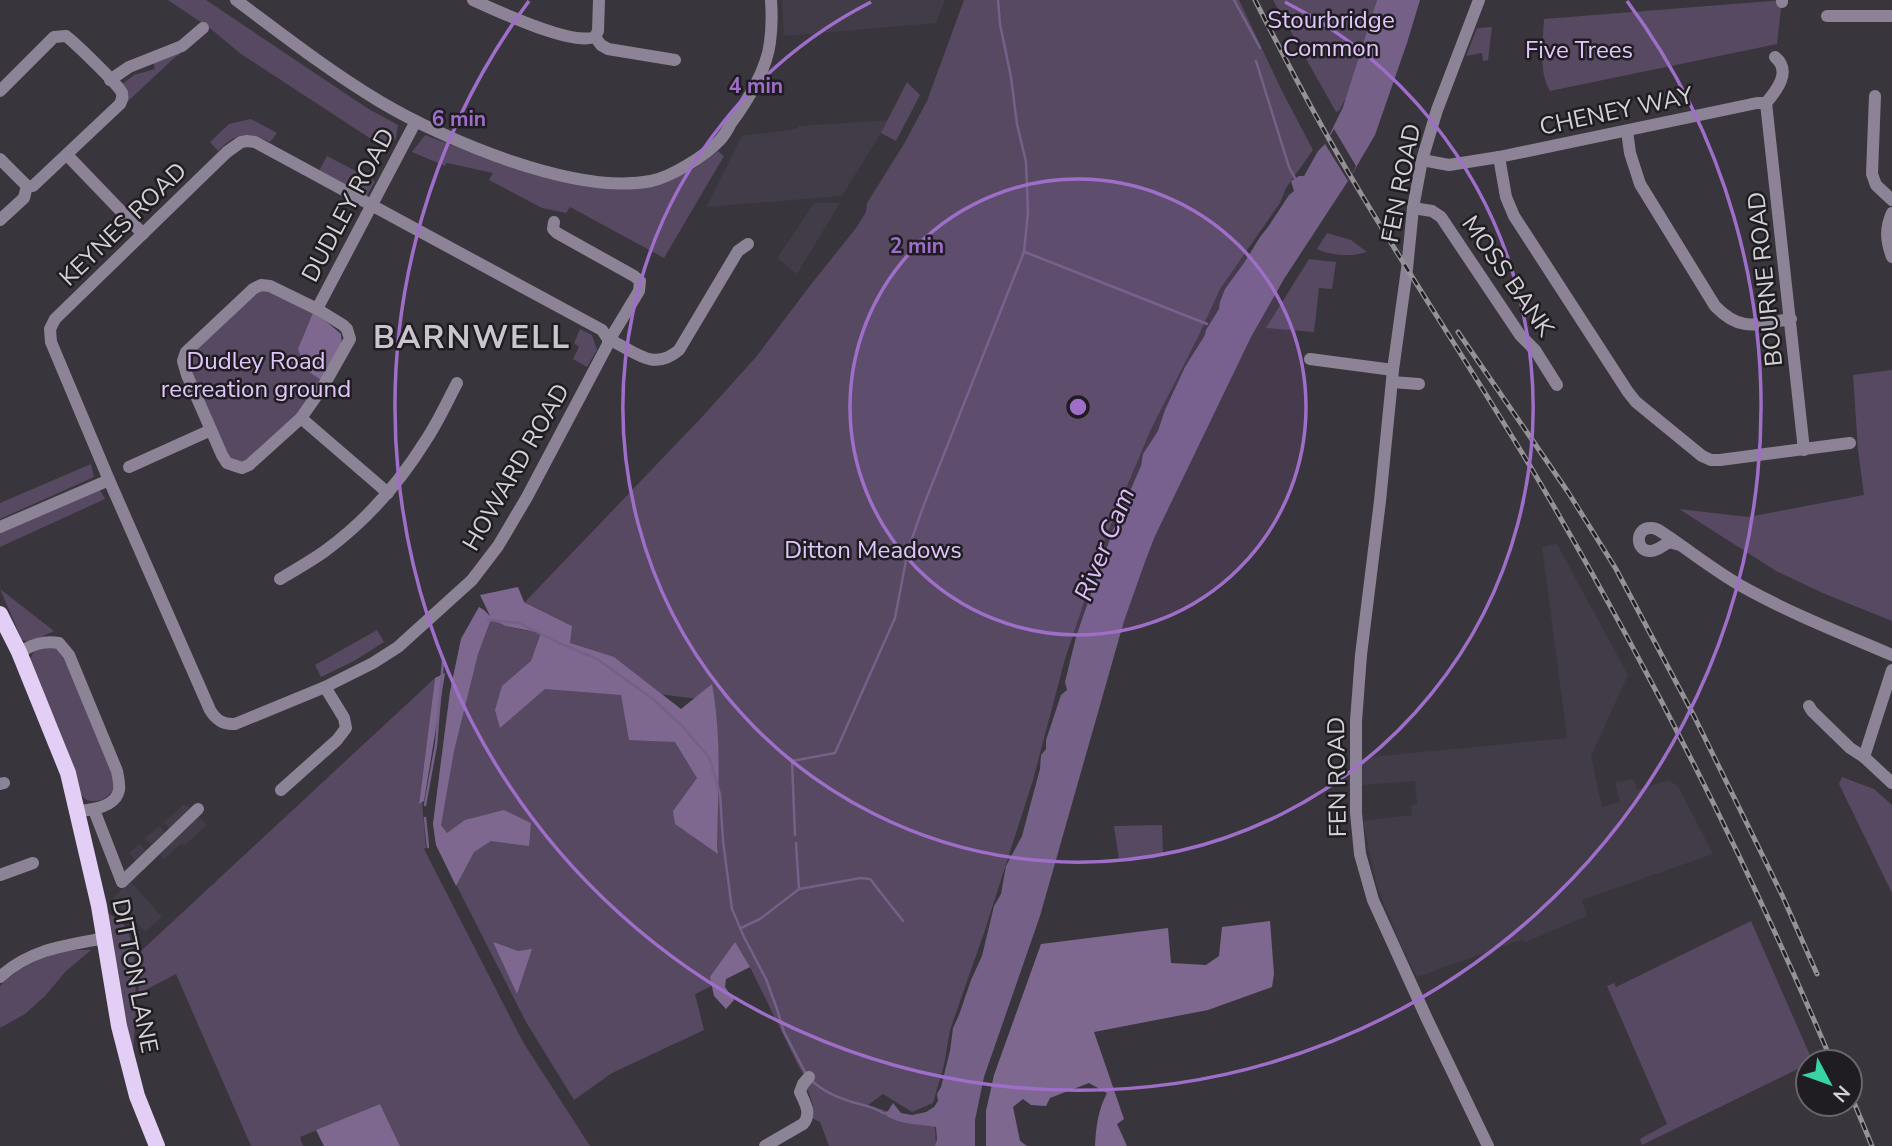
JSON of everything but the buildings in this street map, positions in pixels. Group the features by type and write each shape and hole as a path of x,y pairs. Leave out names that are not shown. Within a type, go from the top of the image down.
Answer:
{"main road":[{"name":"DITTON LANE","path":"1,619 19,652 86,811 120,1026 137,1096 157,1146"}],"street":[{"path":"236,0 319,61 379,101 416,121 489,153 526,165 554,173 619,183 666,177 719,141 759,76 770,45 771,0"},
{"path":"473,0 562,34 583,39 595,37"},
{"path":"595,37 598,31 600,0"},
{"name":"FEN ROAD","path":"1479,0 1444,89 1422,160 1413,208 1361,655 1356,721 1356,813 1357,843 1373,900 1488,1146"},
{"path":"1827,16 1892,16"},
{"path":"110,79 129,67 182,46 203,28"},
{"path":"0,91 54,37 66,36 122,93 120,104 33,186 27,186 0,159"},
{"path":"595,37 608,49 675,60"},
{"path":"1766,103 1783,75 1782,66 1774,57"},
{"path":"1875,96 1872,174 1876,185 1892,200"},
{"name":"CHENEY WAY","path":"1422,160 1449,165 1499,157 1766,103"},
{"name":"BOURNE ROAD","path":"1766,103 1804,450"},
{"name":"DUDLEY ROAD","path":"317,309 416,121"},
{"path":"1627,131 1630,153 1640,184 1715,306 1737,323 1748,325 1791,319"},
{"name":"KEYNES ROAD","path":"108,480 51,342 50,329 55,319 227,152 241,142 255,142 372,205"},
{"path":"67,155 143,234"},
{"path":"1499,157 1506,197 1514,216 1614,372 1636,402 1702,456 1711,460 1850,443"},
{"path":"0,180 11,170"},
{"path":"0,220 24,198 27,186"},
{"path":"372,205 601,330 608,339 646,359 659,361 670,358 679,350 738,251 748,244"},
{"name":"MOSS BANK","path":"1413,208 1432,211 1441,217 1557,385"},
{"path":"1892,213 1887,224 1887,242 1892,257"},
{"name":"HOWARD ROAD","path":"108,480 214,716 227,724 235,724 325,687 373,663 398,647 446,605 484,565 527,497 606,351 608,339 639,291 640,281 634,275 557,233 553,229 554,222"},
{"name":"DUDLEY ROAD","path":"261,285 270,286 317,309 347,329 350,339 324,385 301,418 249,465 242,468 227,463 187,375 183,360 186,352 253,289 261,285"},
{"path":"1310,359 1419,384"},
{"path":"279,580 325,551 388,493 428,438 457,383"},
{"path":"301,418 388,493"},
{"path":"129,467 211,430"},
{"path":"0,527 108,480"},
{"path":"1681,545 1669,542 1654,551 1647,551 1641,548 1638,541 1644,530 1650,527 1657,530 1681,545 1744,587 1892,655"},
{"path":"1657,530 1661,535 1660,548"},
{"path":"19,652 39,642 50,641 59,643 69,655 117,771 119,793 108,804 86,811 122,882 183,831 199,809"},
{"path":"1864,757 1892,670"},
{"path":"281,790 337,740 345,728 344,718 325,687"},
{"path":"1809,706 1850,748 1892,783"},
{"path":"0,875 33,863"},
{"path":"2,972 58,946 105,939"},
{"path":"765,1146 807,1120 808,1110 800,1092 808,1077"}],"shaded area":[{"path":"782,0 945,0 936,23 784,36"},
{"path":"1377,0 1420,0 1375,135 1284,279 1251,337 1155,536 1124,621 1040,916 984,1077 975,1120 975,1146 935,1146 936,1127 901,1122 883,1113 888,1111 893,1103 901,1113 912,1115 926,1112 938,1101 937,1094 950,1051 953,1028 982,956 994,906 1001,894 1006,866 1022,836 1040,769 1041,755 1046,749 1046,740 1061,695 1067,690 1065,682 1076,637 1113,530 1141,466 1143,454 1158,431 1185,367 1219,309 1225,289 1294,191 1291,181 1304,176 1325,144 1343,107"},
{"path":"889,120 842,196 706,207 742,136 796,129 799,126"},
{"path":"814,203 840,203 797,274 777,258"},
{"path":"313,313 341,334 342,347 323,381 306,370 298,349"},
{"path":"1557,544 1628,675 1591,756 1602,807 1620,802 1615,782 1634,779 1637,790 1668,780 1678,786 1713,854 1582,900 1587,916 1526,942 1521,940 1417,977 1377,887 1363,821 1412,815 1411,805 1417,804 1415,781 1362,785 1360,758 1567,738 1542,547"},
{"path":"518,587 524,602 572,626 570,643 614,657 681,709 712,684 718,744 718,854 675,824 673,811 697,778 675,742 629,740 621,695 545,689 500,728 495,710 502,686 531,661 541,633 506,626 491,619 478,654 454,751 441,825 447,833 465,820 504,810 531,823 529,846 491,841 474,852 456,886 436,845 433,824 450,692 461,639 479,607 490,616 480,595"},
{"path":"445,673 424,801 419,804 435,678"},
{"path":"184,804 207,825 184,846 182,843 164,859 159,854 144,870 129,853 140,844 145,850 151,845 145,838 159,826 165,832 169,828 164,822"},
{"path":"130,881 162,917 145,932 113,898"},
{"path":"1270,921 1274,974 1272,987 1208,1010 1094,1032 1124,1119 1117,1124 1127,1146 1095,1146 1098,1119 1107,1093 1089,1083 1050,1098 1046,1106 1031,1105 1023,1099 1013,1107 1020,1141 1027,1146 986,1146 986,1111 994,1075 1041,944 1168,928 1171,963 1206,965 1219,956 1222,927"},
{"path":"493,942 518,951 532,949 517,994"},
{"path":"735,942 750,967 726,979 725,987 734,1000 726,1009 714,996 710,977"},
{"path":"380,1104 400,1146 324,1146 316,1130"}],"green space":[{"path":"168,0 206,0 367,108 398,125 396,138 388,150 241,54 211,29"},
{"name":"Ditton Meadows","path":"964,0 1239,0 1313,150 1220,289 1151,429 1106,536 1065,659 1033,780 950,1030 933,1103 912,1112 883,1094 868,1105 935,1127 936,1146 829,1146 820,1122 808,1116 813,1105 805,1081 808,1082 750,967 695,994 704,1030 612,1073 574,1100 526,1022 436,845 433,824 450,692 461,639 479,607 501,623 522,630 572,626 525,602 756,357 856,228 866,212 867,203 927,101","holes":["658,694 715,701 718,764"]},
{"name":"Stourbridge Common","path":"1273,0 1377,0 1366,40 1339,111 1336,112"},
{"name":"Five Trees","path":"1782,0 1777,44 1550,91 1546,83 1542,56 1544,19"},
{"path":"1492,27 1488,60 1483,61 1482,53 1466,56 1477,28"},
{"path":"180,52 124,105 121,85 134,75 155,69 153,61"},
{"path":"907,82 920,95 896,141 881,133"},
{"path":"251,119 277,133 270,142 242,135 218,151 210,142 229,124"},
{"path":"425,135 513,168 611,189 665,182 695,168 718,151 724,156 664,258 570,207 566,213 542,208 489,180 493,173 447,163 445,166 412,152"},
{"path":"327,156 375,181 367,196 319,171"},
{"path":"1327,233 1351,240 1367,252 1342,255 1317,249"},
{"path":"1309,259 1336,262 1332,289 1319,288 1314,332 1266,328"},
{"name":"Dudley Road recreation ground","path":"266,289 313,313 341,334 342,347 299,414 241,464 232,461 226,451 189,369 189,357 259,290"},
{"path":"580,329 592,335 597,350 587,367 573,359 579,347 574,343"},
{"path":"1892,370 1892,621 1776,571 1679,509 1748,517 1864,495 1853,375"},
{"path":"91,464 94,477 0,519 0,503"},
{"path":"99,488 105,499 0,547 0,531"},
{"path":"0,589 54,631 30,642 22,640"},
{"path":"377,630 384,642 321,677 315,665"},
{"path":"55,646 63,651 118,776 115,785 104,799 88,800 80,793 60,732 29,663 38,649"},
{"path":"435,678 419,803 422,802 424,849 523,1042 590,1146 400,1146 380,1104 300,1137 303,1146 251,1146 176,974 138,994 141,970 138,950 142,950"},
{"path":"1842,777 1874,789 1892,805 1892,893 1839,784"},
{"path":"1162,825 1163,855 1119,860 1114,826"},
{"path":"106,912 124,925 133,949 136,985 133,1051 130,1049"},
{"path":"1751,921 1807,1048 1794,1048 1794,1071 1642,1145 1640,1139 1667,1124 1607,986 1614,983 1616,987"},
{"path":"68,950 91,950 65,972 25,1014 0,1028 0,986 32,963"}],"pier":[{"path":"1334,129 1356,166 1348,181 1325,144"}],"waterway":[{"path":"795,835 792,761 835,753 895,618 908,550 923,507 1024,252 1028,212 1026,162 1017,124 998,0"},
{"path":"1234,0 1260,48"},
{"path":"1256,61 1289,167 1296,180"},
{"path":"1025,252 1207,324"},
{"path":"488,620 519,623 597,659 653,699 682,726 709,757 720,794 732,909 766,979 784,1032 805,1072"},
{"path":"425,805 436,745 443,661"},
{"path":"425,818 428,847"},
{"path":"741,928 760,919 799,889 796,843"},
{"path":"799,889 861,878 870,879 903,921"},
{"path":"812,1081 837,1097 883,1113"}],"railway":[{"path":"1255,0 1343,164 1536,476 1617,619 1694,764 1766,912 1826,1048"},
{"path":"1458,332 1568,492 1616,569 1694,716 1782,895 1817,974"},
{"path":"1860,1118 1872,1146"}],"district":[{"name":"BARNWELL","path":"472,337"}],"water label":[{"name":"River Cam","path":"1104,544"}]}
